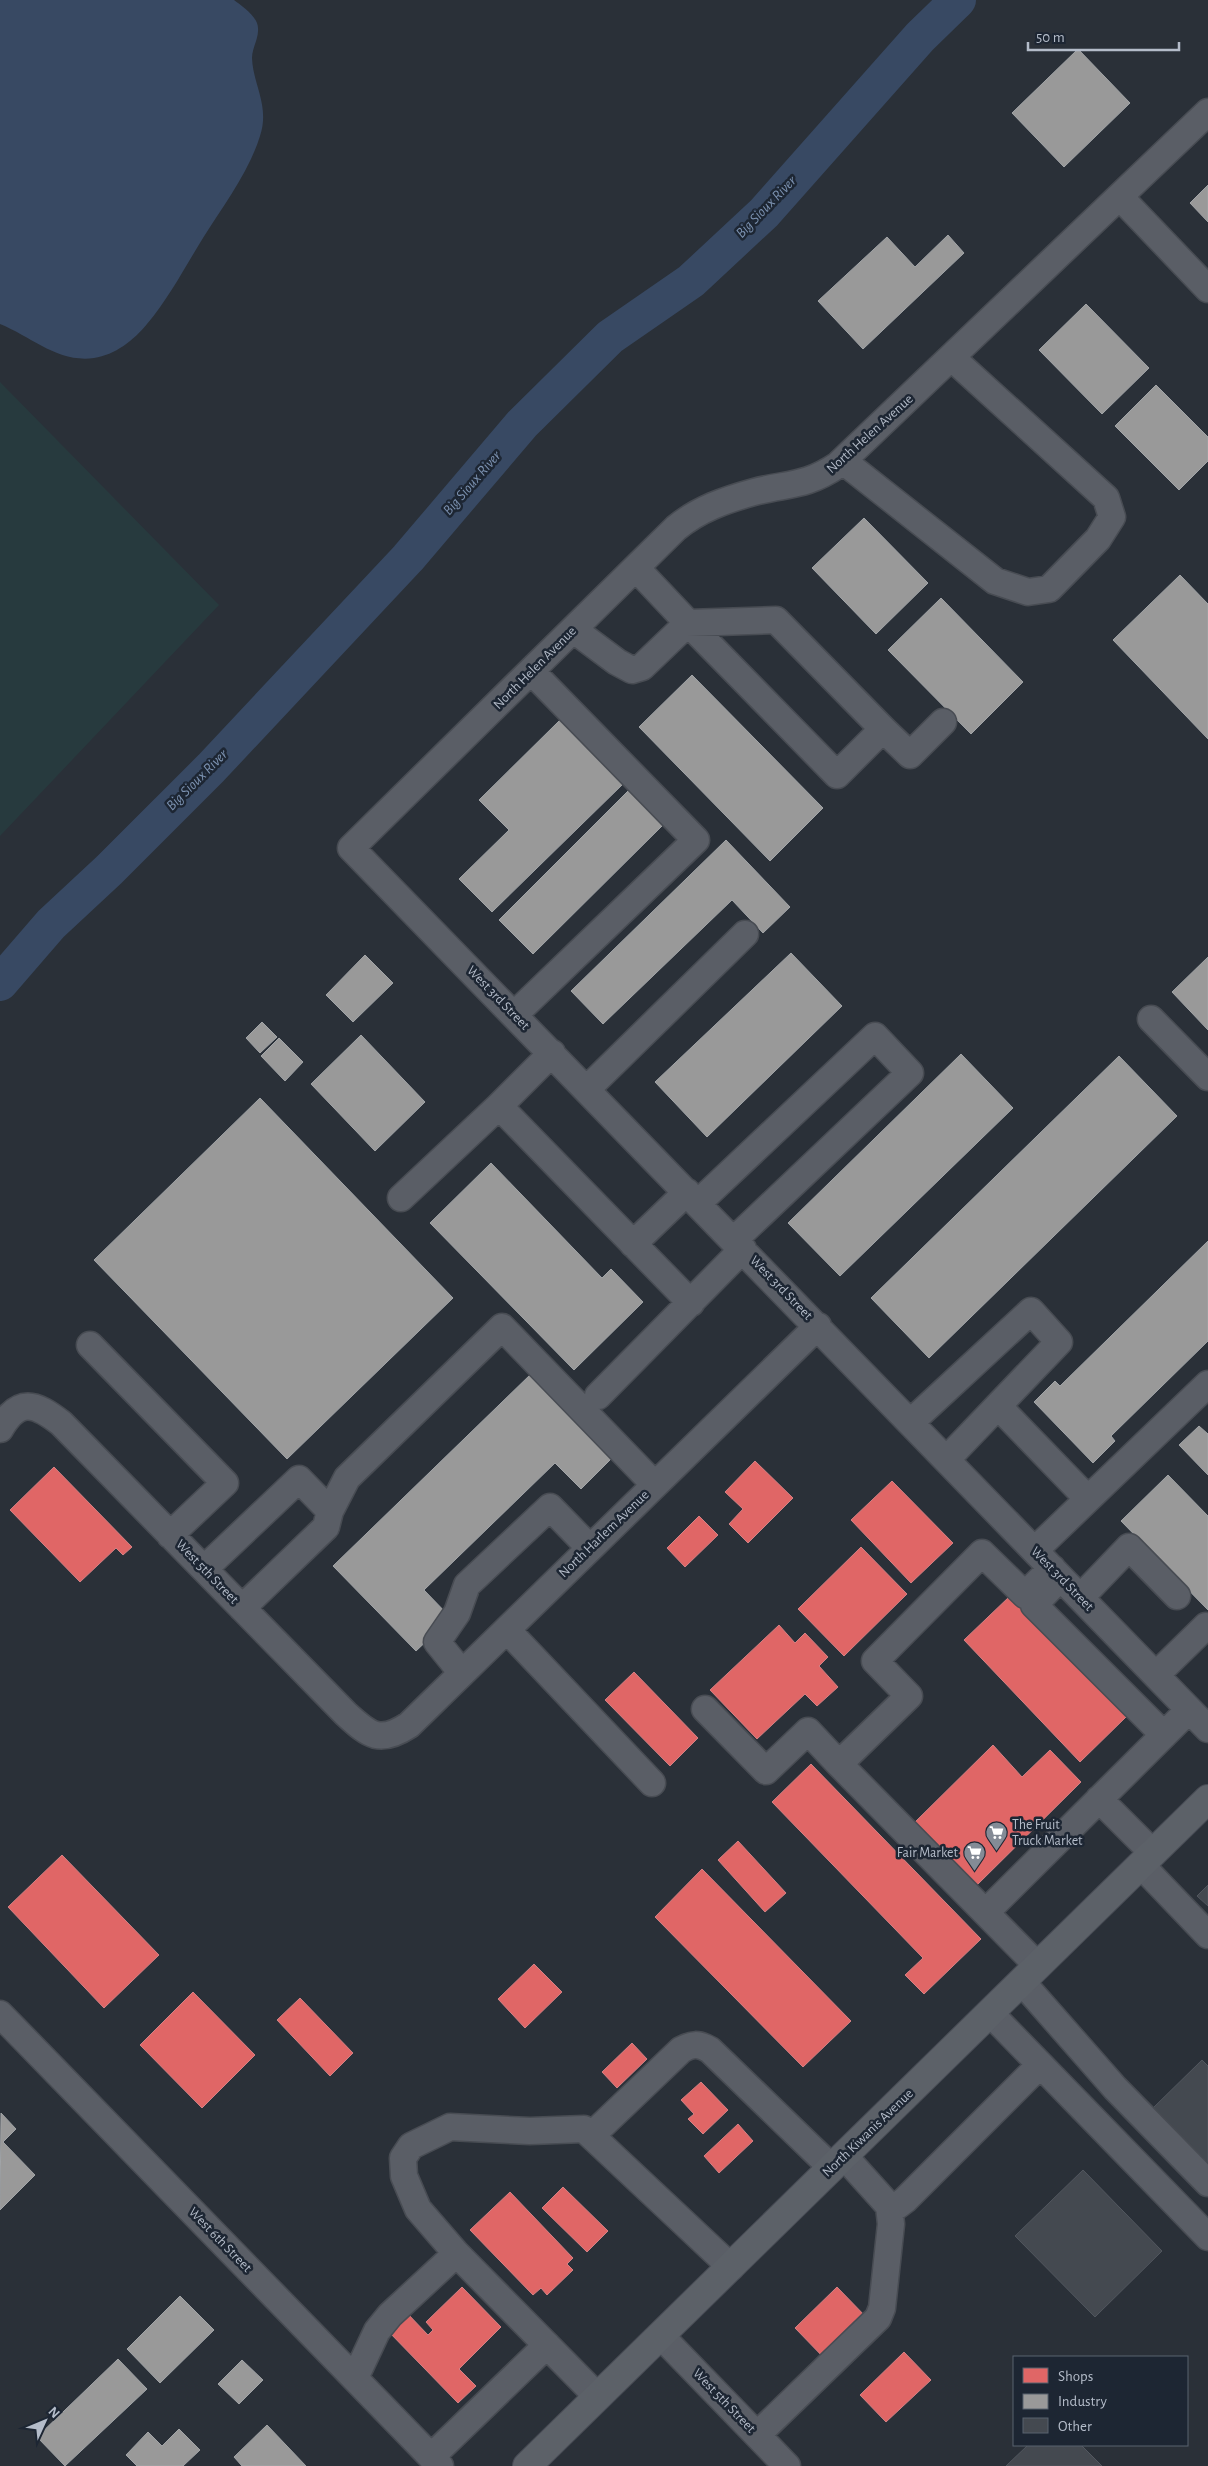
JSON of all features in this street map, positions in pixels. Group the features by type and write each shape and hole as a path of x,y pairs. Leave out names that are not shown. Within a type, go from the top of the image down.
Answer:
{"main road":[{"name":"North Kiwanis Avenue","path":"527,2466 1208,1799"}],"street":[{"name":"North Helen Avenue","path":"351,848 692,515 711,506 755,492 799,485 822,476 843,461 1208,112"},
{"path":"1120,197 1208,289"},
{"path":"843,461 995,581 1028,592 1048,588 1098,539 1112,517 1106,498 952,358"},
{"path":"636,568 837,775 883,729"},
{"path":"574,630 611,658 632,670 642,667 688,623 776,620 910,755 943,722"},
{"path":"514,1015 696,840 532,671"},
{"name":"West 3rd Street","path":"351,848 693,1197 1208,1729"},
{"path":"587,1089 745,934"},
{"path":"1151,1019 1208,1077"},
{"path":"598,1396 691,1303 739,1245 910,1073 875,1036 693,1197 633,1244"},
{"path":"401,1198 499,1106 552,1053"},
{"path":"499,1106 691,1303"},
{"path":"911,1422 1031,1311 1059,1342 947,1460"},
{"name":"North Harlem Avenue","path":"386,1737 409,1725 818,1326"},
{"path":"242,1608 326,1527 330,1512 347,1478 502,1328 655,1486"},
{"path":"90,1345 225,1482 170,1535"},
{"path":"839,1764 909,1696 875,1661 982,1553 1025,1595 1049,1565 1088,1499 1208,1384"},
{"name":"West 5th Street","path":"0,1429 10,1414 28,1406 38,1407 61,1423 361,1728 373,1735 386,1737"},
{"path":"998,1406 1088,1499"},
{"path":"204,1569 299,1479 330,1512"},
{"path":"462,1673 437,1642 457,1613 466,1585 550,1507 590,1548"},
{"path":"1080,1597 1129,1548 1177,1596"},
{"path":"1049,1565 1034,1605 1164,1735"},
{"path":"1081,1652 1107,1625"},
{"path":"1156,1675 1206,1626 1208,1629"},
{"path":"506,1630 652,1783"},
{"path":"705,1709 766,1771 808,1732 986,1912 1115,2088 1208,2183"},
{"path":"986,1912 1190,1710"},
{"path":"1099,1799 1208,1935"},
{"path":"990,2012 1208,2237"},
{"name":"West 6th Street","path":"0,2014 436,2462"},
{"path":"592,2135 680,2050 691,2045 700,2044 710,2050 889,2206 897,2206 1040,2065"},
{"path":"598,2397 456,2254 418,2209 404,2176 403,2158 410,2146 450,2127 530,2131 584,2129 731,2267"},
{"path":"757,2435 878,2318 882,2308 891,2224 889,2206"},
{"path":"355,2378 377,2331 390,2315 456,2254"},
{"name":"West 5th Street","path":"661,2336 787,2466"},
{"path":"436,2462 547,2345"}],"green space":[{"path":"0,382 219,605 0,836"}],"water":[{"path":"0,0 234,0 249,12 257,24 257,36 252,58 262,105 263,125 249,163 170,293 155,314 130,341 109,354 81,359 69,357 46,348 0,324"}],"building: Shops":[{"path":"755,1461 793,1498 748,1543 729,1524 743,1509 725,1492"},
{"path":"54,1467 132,1547 123,1555 116,1548 80,1582 10,1510"},
{"path":"892,1481 953,1543 911,1583 851,1520"},
{"path":"699,1516 718,1535 685,1567 667,1548"},
{"path":"861,1547 907,1594 844,1656 798,1609"},
{"path":"1010,1596 1126,1717 1080,1762 964,1640"},
{"path":"779,1625 795,1643 805,1633 828,1657 819,1666 838,1687 817,1706 805,1694 757,1739 710,1690"},
{"path":"634,1672 698,1738 670,1766 605,1700"},
{"path":"993,1745 1022,1777 1050,1750 1081,1782 973,1889 911,1826"},
{"path":"811,1764 981,1939 924,1994 905,1975 923,1958 772,1802"},
{"path":"738,1841 786,1893 765,1912 718,1860"},
{"path":"62,1855 159,1955 104,2008 8,1907"},
{"path":"702,1869 851,2021 803,2067 655,1917"},
{"path":"534,1964 562,1992 525,2028 498,1999"},
{"path":"193,1992 255,2055 202,2108 140,2045"},
{"path":"300,1998 353,2053 330,2076 277,2020"},
{"path":"632,2043 647,2059 617,2088 602,2072"},
{"path":"701,2082 728,2110 703,2134 688,2119 694,2114 681,2100"},
{"path":"738,2124 753,2141 719,2173 704,2156"},
{"path":"563,2187 608,2231 587,2252 542,2208"},
{"path":"510,2192 573,2258 567,2264 573,2270 547,2295 541,2288 533,2295 470,2230"},
{"path":"462,2287 501,2327 459,2369 476,2386 458,2403 387,2330 406,2312 428,2335 433,2330 426,2322"},
{"path":"837,2287 869,2320 827,2361 795,2328"},
{"path":"904,2352 931,2380 886,2422 860,2395"}],"building: Industry":[{"path":"1078,49 1130,103 1064,167 1012,113"},
{"path":"1208,185 1208,222 1190,203"},
{"path":"948,235 964,253 863,349 818,301 887,237 915,267"},
{"path":"1086,304 1149,368 1102,414 1039,350"},
{"path":"1156,385 1208,437 1208,461 1179,490 1115,426"},
{"path":"864,518 928,583 876,634 812,568"},
{"path":"1180,575 1208,604 1208,739 1113,640"},
{"path":"941,598 1023,682 971,734 888,650"},
{"path":"692,675 823,808 770,861 639,727"},
{"path":"560,720 623,784 492,912 459,879 509,830 479,800"},
{"path":"629,790 663,825 533,954 499,920"},
{"path":"726,840 790,907 763,933 732,900 603,1024 571,991"},
{"path":"791,953 842,1006 707,1137 655,1082"},
{"path":"365,955 393,983 353,1022 326,995"},
{"path":"1208,957 1208,1030 1172,992"},
{"path":"262,1022 277,1037 260,1053 246,1038"},
{"path":"361,1035 425,1102 375,1151 311,1084"},
{"path":"279,1038 303,1062 285,1081 261,1056"},
{"path":"961,1054 1013,1108 840,1276 788,1223"},
{"path":"1119,1056 1177,1116 929,1358 871,1298"},
{"path":"260,1098 453,1298 287,1459 94,1260"},
{"path":"491,1163 602,1278 611,1269 643,1302 574,1370 430,1223"},
{"path":"1208,1241 1208,1341 1111,1436 1115,1441 1093,1463 1034,1402 1055,1381 1060,1386"},
{"path":"532,1373 613,1457 581,1489 555,1463 424,1590 451,1618 416,1651 333,1566"},
{"path":"1199,1426 1208,1434 1208,1475 1179,1445"},
{"path":"1168,1475 1208,1516 1208,1610 1121,1521"},
{"path":"1,2113 16,2129 3,2142 35,2175 0,2210"},
{"path":"180,2296 214,2330 160,2383 127,2349"},
{"path":"118,2359 147,2389 65,2466 37,2437"},
{"path":"242,2360 263,2380 239,2404 218,2384"},
{"path":"267,2425 306,2466 242,2466 234,2457"},
{"path":"179,2429 200,2450 183,2466 137,2466 126,2455 148,2432 162,2446"}],"building: Other":[{"path":"1208,1885 1208,1906 1197,1896"},
{"path":"1202,2060 1208,2066 1208,2171 1150,2111"},
{"path":"1083,2170 1162,2251 1095,2317 1015,2236"},
{"path":"1027,2446 1082,2446 1102,2466 1006,2466"}],"waterway":[{"name":"Big Sioux River","path":"0,983 51,924 109,870 211,768 408,558 522,424 610,337 691,281 764,213 920,37 958,0"}],"place":[{"name":"The Fruit Truck Market","path":"996,1852"},
{"name":"Fair Market","path":"974,1872"}]}
